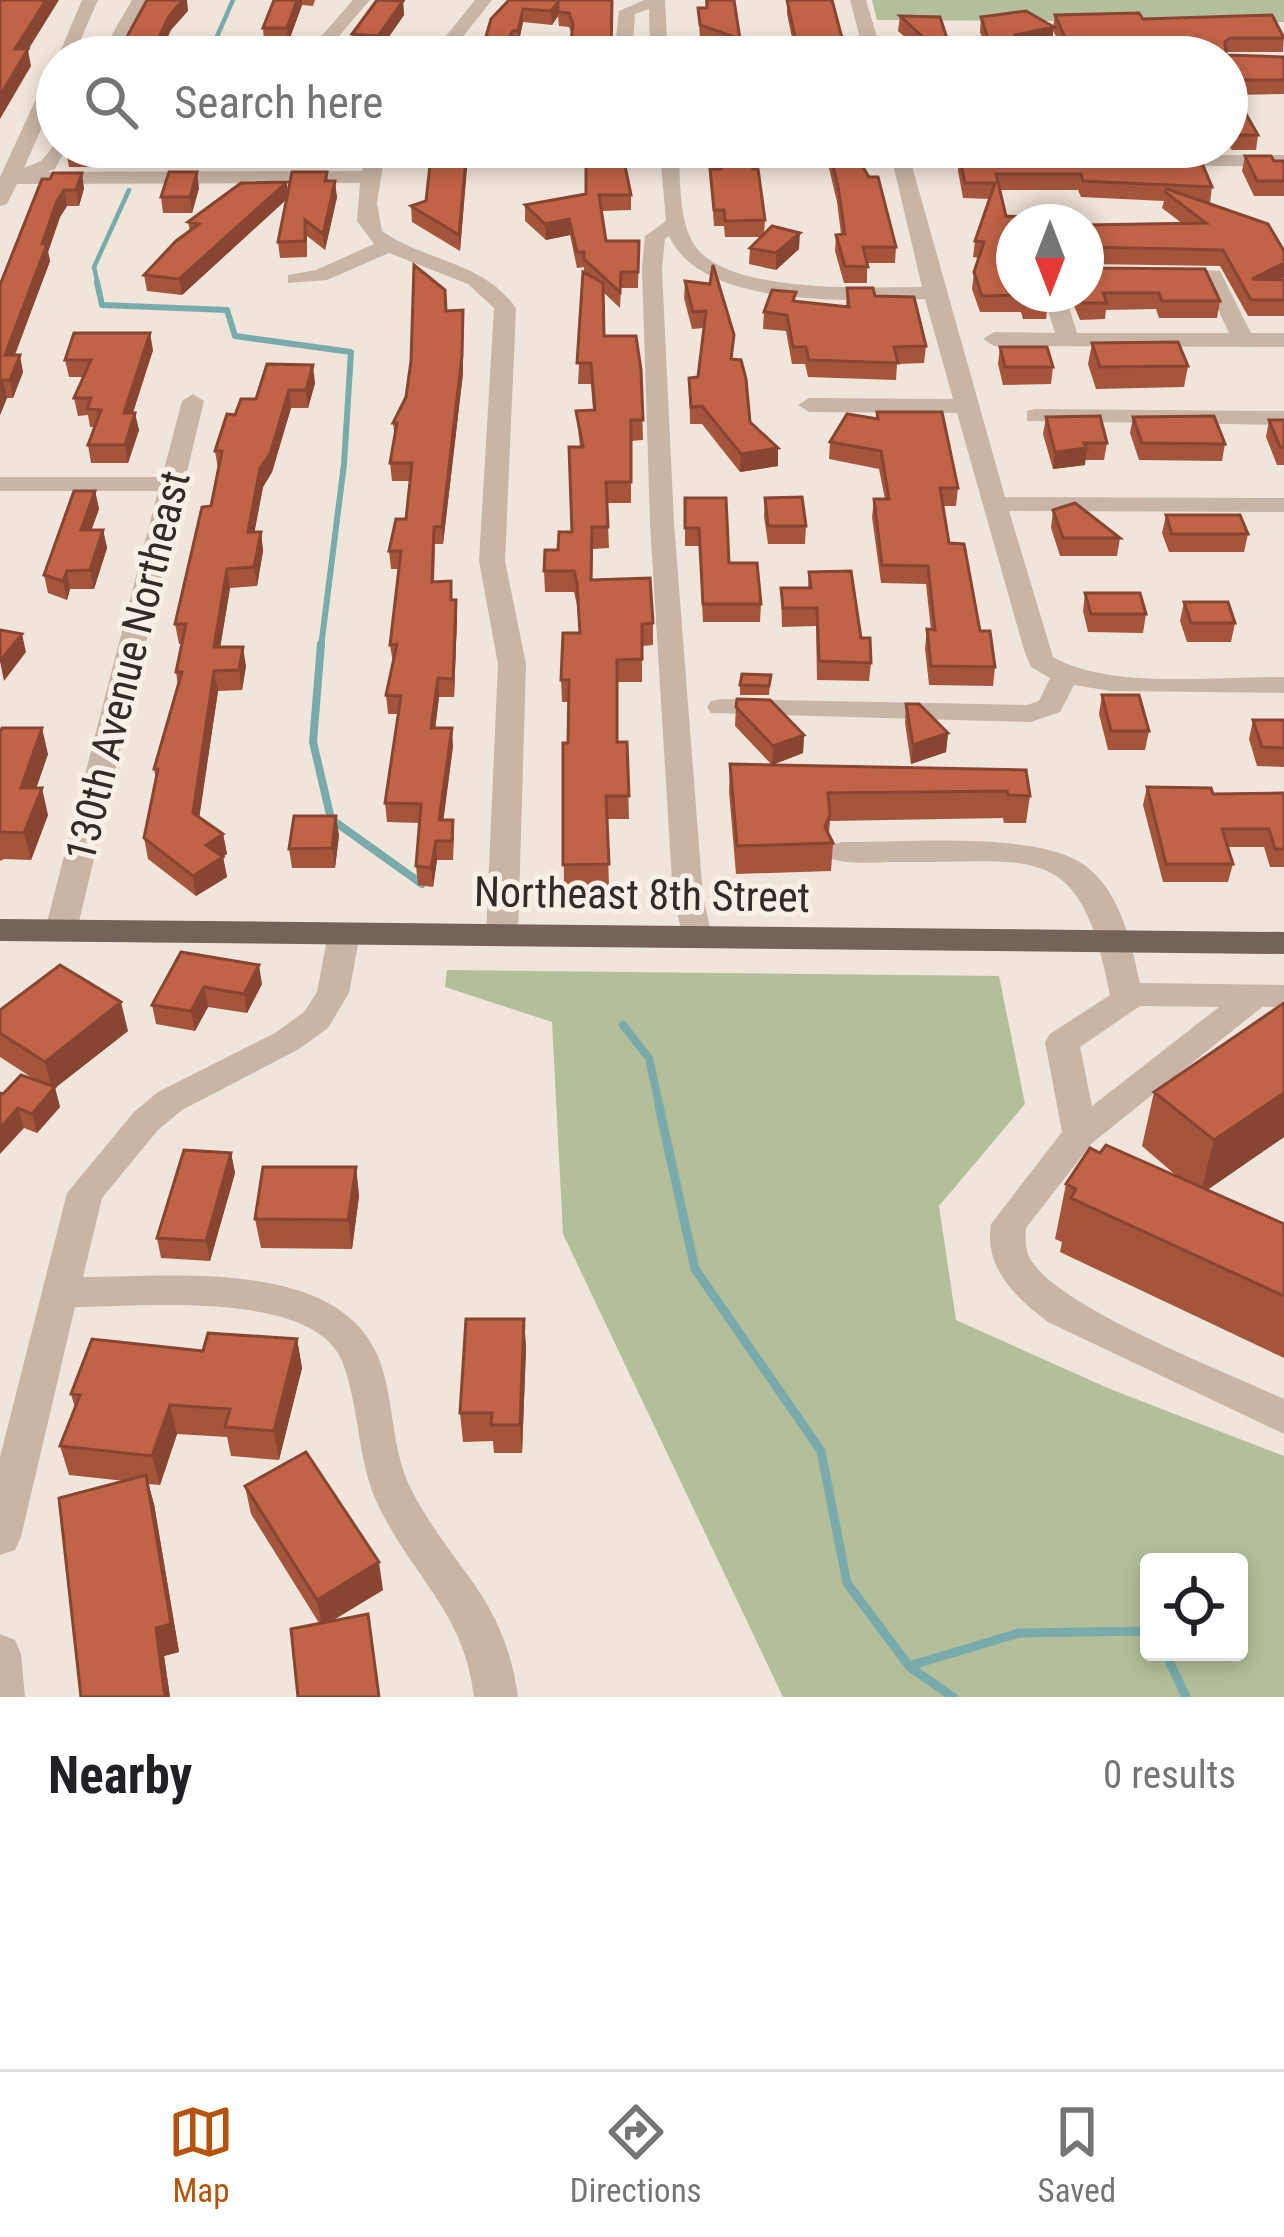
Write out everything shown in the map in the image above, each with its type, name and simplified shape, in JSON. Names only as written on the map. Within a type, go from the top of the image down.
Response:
[{"type":"main road","name":"Northeast 8th Street","points":[[0,930],[1284,943]]},
{"type":"street","points":[[74,36],[90,0]]},
{"type":"street","points":[[120,36],[140,0]]},
{"type":"street","points":[[330,36],[362,0]]},
{"type":"street","points":[[455,36],[484,0]]},
{"type":"street","points":[[624,36],[627,11],[657,0],[658,36]]},
{"type":"street","points":[[858,0],[868,36]]},
{"type":"street","points":[[0,200],[36,119]]},
{"type":"street","points":[[1248,161],[1284,161]]},
{"type":"street","points":[[9,178],[43,168]]},
{"type":"street","points":[[374,168],[368,227],[389,245],[476,279],[501,298],[505,308],[492,561],[512,664],[502,934]]},
{"type":"street","points":[[671,168],[676,223],[686,251],[709,269],[756,284],[800,290],[934,292]]},
{"type":"street","points":[[904,168],[934,292],[1041,661],[1066,675],[1111,683],[1284,685]]},
{"type":"street","points":[[9,178],[229,170],[372,177]]},
{"type":"street","points":[[676,223],[656,236],[652,268],[662,523],[688,897],[696,936]]},
{"type":"street","points":[[295,279],[320,276],[389,245]]},
{"type":"street","points":[[1149,274],[1213,274],[1243,340]]},
{"type":"street","points":[[1060,312],[1068,338]]},
{"type":"street","points":[[994,339],[1284,340]]},
{"type":"street","name":"130th Avenue Northeast","points":[[61,930],[193,400]]},
{"type":"street","points":[[808,405],[966,406]]},
{"type":"street","points":[[1035,416],[1284,418]]},
{"type":"street","points":[[0,484],[173,484]]},
{"type":"street","points":[[998,504],[1284,505]]},
{"type":"street","points":[[721,707],[1031,714],[1050,706],[1066,675]]},
{"type":"street","points":[[842,852],[1033,854],[1064,860],[1086,877],[1114,941],[1127,1000],[1062,1042],[1080,1134]]},
{"type":"street","points":[[0,1537],[77,1212],[103,1168],[170,1101],[287,1041],[316,1020],[332,993],[344,934]]},
{"type":"street","points":[[1126,994],[1269,996]]},
{"type":"street","points":[[1269,996],[1080,1134],[1009,1224],[1005,1238],[1018,1272],[1061,1311],[1284,1418]]},
{"type":"street","points":[[57,1292],[262,1298],[300,1304],[346,1334],[361,1359],[395,1499],[461,1588],[485,1641],[496,1697]]},
{"type":"street","points":[[0,1654],[3,1697]]},
{"type":"green space","points":[[872,0],[1284,0],[1284,22],[877,20]]},
{"type":"green space","points":[[447,970],[999,976],[1025,1104],[939,1206],[956,1320],[1110,1389],[1284,1456],[1284,1697],[783,1697],[563,1234],[552,1022],[445,987]]},
{"type":"building","points":[[0,0],[46,0],[15,49],[28,49],[0,96]]},
{"type":"building","points":[[147,0],[183,0],[160,36],[127,36]]},
{"type":"building","points":[[274,0],[297,0],[287,28],[263,28]]},
{"type":"building","points":[[377,0],[403,1],[378,36],[352,34]]},
{"type":"building","points":[[509,0],[612,0],[611,36],[572,36],[569,13],[558,12],[558,2],[551,11],[523,9],[518,31],[510,36],[486,36],[491,19]]},
{"type":"building","points":[[707,0],[734,0],[740,36],[700,25],[698,8],[707,8]]},
{"type":"building","points":[[787,0],[832,0],[841,36],[795,36]]},
{"type":"building","points":[[1026,11],[1054,27],[1015,36],[987,36],[981,17]]},
{"type":"building","points":[[1139,13],[1143,19],[1272,15],[1284,38],[1064,36],[1055,15]]},
{"type":"building","points":[[900,16],[940,17],[946,36],[922,36]]},
{"type":"building","points":[[1248,56],[1284,57],[1284,80],[1248,80]]},
{"type":"building","points":[[1248,156],[1284,161],[1284,181],[1257,181]]},
{"type":"building","points":[[430,168],[465,168],[459,235],[411,206],[426,201]]},
{"type":"building","points":[[586,168],[625,168],[631,195],[599,195],[606,241],[639,241],[638,272],[621,272],[620,292],[584,259],[584,252],[577,252],[569,219],[545,224],[525,205],[586,194]]},
{"type":"building","points":[[833,168],[864,168],[869,177],[878,177],[896,247],[863,247],[868,267],[845,266],[836,235],[845,234]]},
{"type":"building","points":[[962,168],[1204,168],[1212,187],[1083,181],[1081,174],[996,174],[1003,204],[996,204],[996,296],[982,296],[974,272],[984,242],[975,241],[995,183],[965,183]]},
{"type":"building","points":[[710,169],[758,169],[765,220],[725,221],[724,210],[714,210]]},
{"type":"building","points":[[169,172],[197,172],[190,197],[161,197]]},
{"type":"building","points":[[292,172],[327,172],[325,181],[335,181],[323,234],[305,220],[305,241],[278,242]]},
{"type":"building","points":[[53,173],[82,173],[76,190],[64,190],[57,201],[42,244],[47,244],[5,355],[20,355],[10,380],[3,380],[0,388],[0,285],[42,179],[50,179]]},
{"type":"building","points":[[287,182],[179,279],[144,275],[199,224],[188,222],[241,183]]},
{"type":"building","points":[[1165,192],[1268,224],[1284,251],[1284,263],[1252,279],[1284,280],[1284,300],[1251,300],[1223,250],[1104,247],[1104,225],[1206,223]]},
{"type":"building","points":[[772,226],[800,233],[776,253],[750,248]]},
{"type":"building","points":[[414,265],[445,290],[446,311],[463,310],[442,527],[434,527],[432,582],[451,581],[451,600],[456,600],[453,679],[438,678],[431,728],[452,728],[439,820],[453,820],[452,841],[436,841],[431,868],[416,866],[421,804],[385,803],[401,696],[386,695],[397,644],[390,645],[401,551],[389,551],[396,519],[406,519],[412,463],[390,463],[397,423],[393,423],[406,397],[411,361]]},
{"type":"building","points":[[713,265],[734,335],[731,359],[741,360],[746,379],[750,422],[778,448],[741,454],[702,406],[691,407],[689,378],[698,377],[706,311],[693,312],[685,281],[710,284]]},
{"type":"building","points":[[1104,268],[1205,269],[1220,301],[1162,301],[1159,293],[1104,293]]},
{"type":"building","points":[[583,272],[603,283],[604,336],[636,336],[643,420],[631,420],[631,482],[606,482],[608,527],[592,527],[591,580],[650,578],[653,623],[642,624],[642,659],[617,660],[617,742],[627,742],[629,796],[606,796],[609,864],[563,865],[563,743],[568,743],[569,680],[561,680],[563,633],[580,633],[577,583],[574,571],[544,571],[545,550],[558,550],[559,532],[572,532],[569,447],[583,447],[576,411],[595,410],[591,363],[577,363]]},
{"type":"building","points":[[847,288],[873,288],[875,296],[914,297],[926,346],[894,347],[898,363],[809,360],[806,347],[793,347],[787,315],[764,312],[772,290],[796,292],[793,301],[849,307]]},
{"type":"building","points":[[74,333],[150,333],[124,413],[135,413],[125,445],[88,445],[101,410],[87,409],[91,398],[74,398],[91,360],[65,360]]},
{"type":"building","points":[[1178,342],[1188,366],[1100,367],[1092,343]]},
{"type":"building","points":[[1000,347],[1047,347],[1053,367],[1005,367]]},
{"type":"building","points":[[267,364],[313,365],[306,390],[289,390],[270,454],[260,468],[248,532],[261,532],[254,567],[227,569],[214,647],[243,647],[239,670],[214,671],[193,813],[223,834],[206,845],[223,857],[193,876],[144,838],[158,769],[154,769],[182,672],[176,672],[186,624],[175,624],[202,507],[211,506],[222,451],[215,451],[227,414],[235,415],[241,399],[256,399]]},
{"type":"building","points":[[877,412],[942,412],[958,488],[940,488],[949,543],[964,544],[980,631],[990,631],[995,667],[931,666],[927,629],[935,630],[928,566],[882,565],[874,499],[889,499],[881,451],[830,442],[847,414],[878,419]]},
{"type":"building","points":[[1100,416],[1107,443],[1084,443],[1087,448],[1055,452],[1046,417]]},
{"type":"building","points":[[1214,416],[1225,444],[1142,443],[1133,417]]},
{"type":"building","points":[[1269,420],[1284,420],[1284,447],[1280,447]]},
{"type":"building","points":[[74,491],[95,491],[81,530],[103,530],[90,570],[67,571],[63,581],[44,575]]},
{"type":"building","points":[[802,497],[806,526],[768,526],[765,498]]},
{"type":"building","points":[[685,498],[726,498],[729,563],[757,563],[761,604],[703,604],[699,528],[685,528]]},
{"type":"building","points":[[1075,503],[1120,538],[1063,538],[1053,510]]},
{"type":"building","points":[[1166,515],[1240,515],[1248,534],[1172,534]]},
{"type":"building","points":[[851,571],[861,638],[870,638],[871,663],[819,661],[817,608],[783,608],[781,588],[811,588],[809,572]]},
{"type":"building","points":[[1085,593],[1140,593],[1146,614],[1091,614]]},
{"type":"building","points":[[1184,602],[1228,602],[1235,623],[1191,623]]},
{"type":"building","points":[[0,630],[22,634],[0,661]]},
{"type":"building","points":[[742,674],[771,675],[769,686],[740,685]]},
{"type":"building","points":[[1102,695],[1139,695],[1149,731],[1111,731]]},
{"type":"building","points":[[737,699],[770,700],[804,735],[773,746],[736,707]]},
{"type":"building","points":[[906,704],[919,704],[948,733],[913,745]]},
{"type":"building","points":[[1253,720],[1284,720],[1284,748],[1262,747]]},
{"type":"building","points":[[2,728],[42,728],[21,788],[42,788],[24,833],[0,832]]},
{"type":"building","points":[[730,764],[1026,770],[1030,796],[1008,795],[1007,791],[828,793],[830,815],[825,827],[833,843],[737,846]]},
{"type":"building","points":[[1147,787],[1211,788],[1213,794],[1284,793],[1284,849],[1275,849],[1269,829],[1222,829],[1233,864],[1166,864]]},
{"type":"building","points":[[294,816],[336,816],[332,848],[289,849]]},
{"type":"building","points":[[181,952],[259,965],[244,994],[204,987],[191,1011],[152,1005]]},
{"type":"building","points":[[60,965],[121,1002],[45,1062],[0,1033],[0,1010]]},
{"type":"building","points":[[1284,1003],[1284,1093],[1214,1140],[1154,1092]]},
{"type":"building","points":[[21,1075],[55,1087],[32,1114],[18,1108],[0,1128],[0,1093]]},
{"type":"building","points":[[1106,1145],[1284,1224],[1284,1296],[1071,1198],[1076,1189],[1066,1184],[1090,1148],[1100,1153]]},
{"type":"building","points":[[184,1150],[231,1153],[206,1241],[157,1238]]},
{"type":"building","points":[[263,1167],[356,1167],[348,1220],[255,1219]]},
{"type":"building","points":[[466,1319],[524,1319],[520,1425],[491,1425],[492,1413],[460,1413]]},
{"type":"building","points":[[208,1333],[297,1339],[274,1431],[225,1427],[230,1409],[170,1405],[152,1456],[60,1446],[80,1395],[71,1394],[92,1339],[203,1351]]},
{"type":"building","points":[[306,1452],[379,1562],[317,1600],[245,1486]]},
{"type":"building","points":[[146,1475],[171,1624],[156,1628],[165,1697],[81,1697],[59,1498]]},
{"type":"building","points":[[368,1614],[379,1697],[298,1697],[291,1629]]},
{"type":"waterway","points":[[217,36],[233,0]]},
{"type":"waterway","points":[[98,285],[94,267],[129,190]]},
{"type":"waterway","points":[[97,282],[102,305],[227,310],[235,336],[351,352],[344,464],[321,647]]},
{"type":"waterway","points":[[321,644],[313,742],[331,819],[422,884]]},
{"type":"waterway","points":[[623,1025],[649,1058],[660,1109]]},
{"type":"waterway","points":[[659,1106],[695,1269],[821,1451],[847,1583],[909,1666],[1019,1633],[1140,1631]]},
{"type":"waterway","points":[[1169,1661],[1186,1697]]},
{"type":"waterway","points":[[910,1667],[953,1697]]}]
